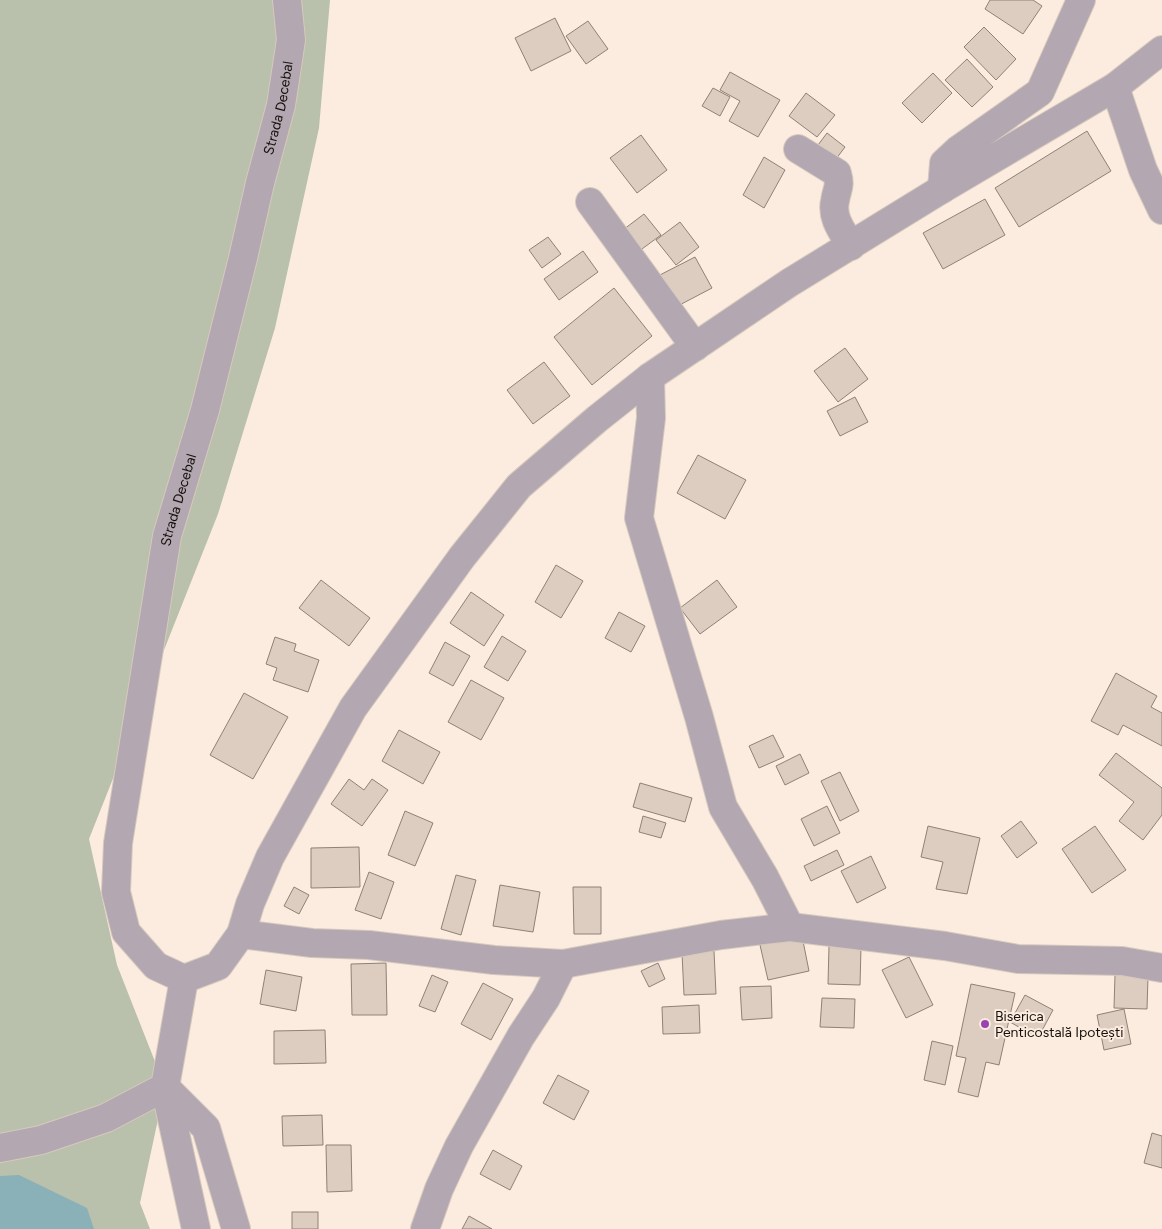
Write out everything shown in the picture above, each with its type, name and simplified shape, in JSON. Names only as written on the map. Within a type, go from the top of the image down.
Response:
[{"type":"street","name":"Strada Decebal","points":[[184,979],[156,966],[126,932],[116,892],[118,843],[167,536],[205,410],[260,183],[281,105],[291,40],[287,0]]},
{"type":"street","points":[[942,189],[944,164],[958,150],[1040,92],[1081,0]]},
{"type":"street","points":[[196,1229],[165,1088],[184,979],[218,966],[241,934],[250,904],[270,858],[353,708],[462,557],[519,486],[597,419],[650,377],[789,283],[942,189],[1115,87],[1162,50]]},
{"type":"street","points":[[1115,87],[1143,170],[1162,210]]},
{"type":"street","points":[[798,149],[837,173],[840,184],[834,203],[837,222],[851,246]]},
{"type":"street","points":[[590,202],[696,347]]},
{"type":"street","points":[[650,377],[651,418],[639,518],[724,807],[765,878],[790,927]]},
{"type":"street","points":[[241,934],[312,943],[369,945],[494,960],[563,964],[721,935],[790,927],[945,946],[1018,959],[1122,961],[1162,968]]},
{"type":"street","points":[[425,1229],[439,1189],[459,1146],[521,1036],[546,998],[563,964]]},
{"type":"street","points":[[0,1148],[41,1140],[106,1118],[165,1088]]},
{"type":"street","points":[[165,1088],[206,1128],[236,1229]]},
{"type":"green space","points":[[0,0],[330,0],[319,128],[275,328],[218,514],[89,839],[117,965],[165,1087],[140,1203],[150,1229],[0,1229]]},
{"type":"water","points":[[19,1175],[87,1208],[94,1229],[0,1229],[0,1176]]},
{"type":"building","points":[[990,0],[1033,0],[1042,6],[1023,34],[985,9]]},
{"type":"building","points":[[555,18],[571,51],[531,71],[515,38]]},
{"type":"building","points":[[588,21],[608,49],[586,64],[566,36]]},
{"type":"building","points":[[984,27],[1016,59],[996,80],[964,47]]},
{"type":"building","points":[[967,59],[993,87],[972,107],[945,80]]},
{"type":"building","points":[[730,72],[780,100],[758,137],[729,121],[740,101],[720,90]]},
{"type":"building","points":[[933,73],[952,93],[922,123],[902,103]]},
{"type":"building","points":[[713,88],[730,97],[720,116],[702,106]]},
{"type":"building","points":[[806,93],[835,115],[817,137],[789,116]]},
{"type":"building","points":[[1087,131],[1111,171],[1019,227],[995,188]]},
{"type":"building","points":[[827,133],[845,147],[833,163],[815,149]]},
{"type":"building","points":[[641,135],[667,170],[637,193],[610,158]]},
{"type":"building","points":[[764,157],[785,170],[764,208],[743,195]]},
{"type":"building","points":[[985,199],[1005,235],[943,269],[923,233]]},
{"type":"building","points":[[644,214],[661,235],[631,257],[615,236]]},
{"type":"building","points":[[680,222],[699,247],[676,265],[656,240]]},
{"type":"building","points":[[548,237],[561,254],[542,268],[529,250]]},
{"type":"building","points":[[583,251],[598,272],[559,300],[544,279]]},
{"type":"building","points":[[695,257],[712,288],[670,310],[654,278]]},
{"type":"building","points":[[614,288],[652,336],[592,385],[554,337]]},
{"type":"building","points":[[845,348],[868,379],[838,402],[814,371]]},
{"type":"building","points":[[544,362],[570,396],[533,424],[507,390]]},
{"type":"building","points":[[855,397],[868,422],[840,436],[827,411]]},
{"type":"building","points":[[698,455],[746,480],[725,519],[677,493]]},
{"type":"building","points":[[556,565],[583,581],[561,618],[535,602]]},
{"type":"building","points":[[321,580],[370,618],[349,646],[299,608]]},
{"type":"building","points":[[717,580],[737,607],[700,634],[680,608]]},
{"type":"building","points":[[471,592],[504,615],[484,646],[450,623]]},
{"type":"building","points":[[619,612],[645,626],[631,652],[605,638]]},
{"type":"building","points":[[502,636],[526,651],[508,681],[484,667]]},
{"type":"building","points":[[275,637],[296,644],[294,651],[319,660],[308,692],[273,680],[277,668],[266,664]]},
{"type":"building","points":[[445,642],[470,656],[453,686],[429,673]]},
{"type":"building","points":[[1116,673],[1157,696],[1151,707],[1162,713],[1162,746],[1123,725],[1118,735],[1091,721]]},
{"type":"building","points":[[471,680],[504,698],[481,740],[448,722]]},
{"type":"building","points":[[244,693],[288,717],[253,779],[210,755]]},
{"type":"building","points":[[399,730],[440,752],[423,784],[382,761]]},
{"type":"building","points":[[773,735],[784,757],[759,768],[749,746]]},
{"type":"building","points":[[1116,753],[1162,788],[1162,815],[1143,840],[1119,821],[1134,802],[1099,775]]},
{"type":"building","points":[[800,754],[809,773],[785,785],[776,766]]},
{"type":"building","points":[[840,772],[859,811],[840,821],[821,781]]},
{"type":"building","points":[[349,779],[364,790],[372,779],[388,790],[362,826],[331,804]]},
{"type":"building","points":[[640,783],[692,798],[685,822],[633,807]]},
{"type":"building","points":[[827,806],[840,833],[814,846],[801,819]]},
{"type":"building","points":[[405,811],[433,823],[415,866],[388,855]]},
{"type":"building","points":[[643,816],[666,823],[661,838],[639,832]]},
{"type":"building","points":[[1021,821],[1037,843],[1017,858],[1001,836]]},
{"type":"building","points":[[928,826],[980,838],[967,894],[936,889],[943,862],[921,857]]},
{"type":"building","points":[[1095,826],[1126,870],[1092,893],[1062,849]]},
{"type":"building","points":[[359,847],[360,887],[311,888],[311,848]]},
{"type":"building","points":[[837,850],[844,865],[811,881],[804,866]]},
{"type":"building","points":[[871,856],[886,888],[857,903],[841,871]]},
{"type":"building","points":[[369,872],[394,882],[381,919],[355,910]]},
{"type":"building","points":[[456,875],[476,880],[461,935],[441,929]]},
{"type":"building","points":[[500,885],[540,892],[533,932],[493,926]]},
{"type":"building","points":[[294,887],[309,895],[299,914],[284,906]]},
{"type":"building","points":[[573,887],[601,887],[601,934],[574,934]]},
{"type":"building","points":[[802,936],[809,971],[768,980],[760,945]]},
{"type":"building","points":[[829,946],[861,947],[860,985],[828,984]]},
{"type":"building","points":[[714,951],[716,994],[684,995],[682,953]]},
{"type":"building","points":[[909,957],[933,1005],[906,1018],[882,970]]},
{"type":"building","points":[[386,963],[387,1015],[352,1015],[351,964]]},
{"type":"building","points":[[658,963],[665,979],[649,987],[641,971]]},
{"type":"building","points":[[266,970],[302,977],[296,1011],[260,1004]]},
{"type":"building","points":[[432,975],[448,982],[435,1012],[419,1006]]},
{"type":"building","points":[[1115,975],[1148,977],[1147,1009],[1114,1008]]},
{"type":"building","points":[[483,983],[513,999],[491,1040],[461,1024]]},
{"type":"building","name":"Biserica Penticostală Ipotești","points":[[971,984],[1015,993],[999,1065],[986,1062],[978,1097],[958,1092],[966,1058],[956,1056]]},
{"type":"building","points":[[771,986],[772,1018],[742,1020],[740,987]]},
{"type":"building","points":[[1025,995],[1053,1010],[1038,1038],[1010,1022]]},
{"type":"building","points":[[822,998],[855,999],[854,1028],[820,1027]]},
{"type":"building","points":[[699,1005],[700,1033],[663,1034],[662,1007]]},
{"type":"building","points":[[1124,1009],[1131,1044],[1104,1050],[1097,1015]]},
{"type":"building","points":[[325,1030],[326,1063],[274,1064],[274,1031]]},
{"type":"building","points":[[932,1041],[953,1046],[945,1085],[924,1080]]},
{"type":"building","points":[[558,1075],[589,1091],[574,1120],[543,1103]]},
{"type":"building","points":[[322,1115],[323,1145],[283,1146],[282,1116]]},
{"type":"building","points":[[1152,1133],[1162,1136],[1162,1168],[1144,1163]]},
{"type":"building","points":[[326,1145],[351,1145],[352,1191],[327,1192]]},
{"type":"building","points":[[493,1150],[522,1166],[510,1190],[480,1174]]},
{"type":"building","points":[[292,1212],[318,1212],[318,1229],[292,1229]]},
{"type":"building","points":[[469,1216],[492,1229],[462,1229]]},
{"type":"place","name":"Biserica Penticostală Ipotești","points":[[985,1024]]}]
